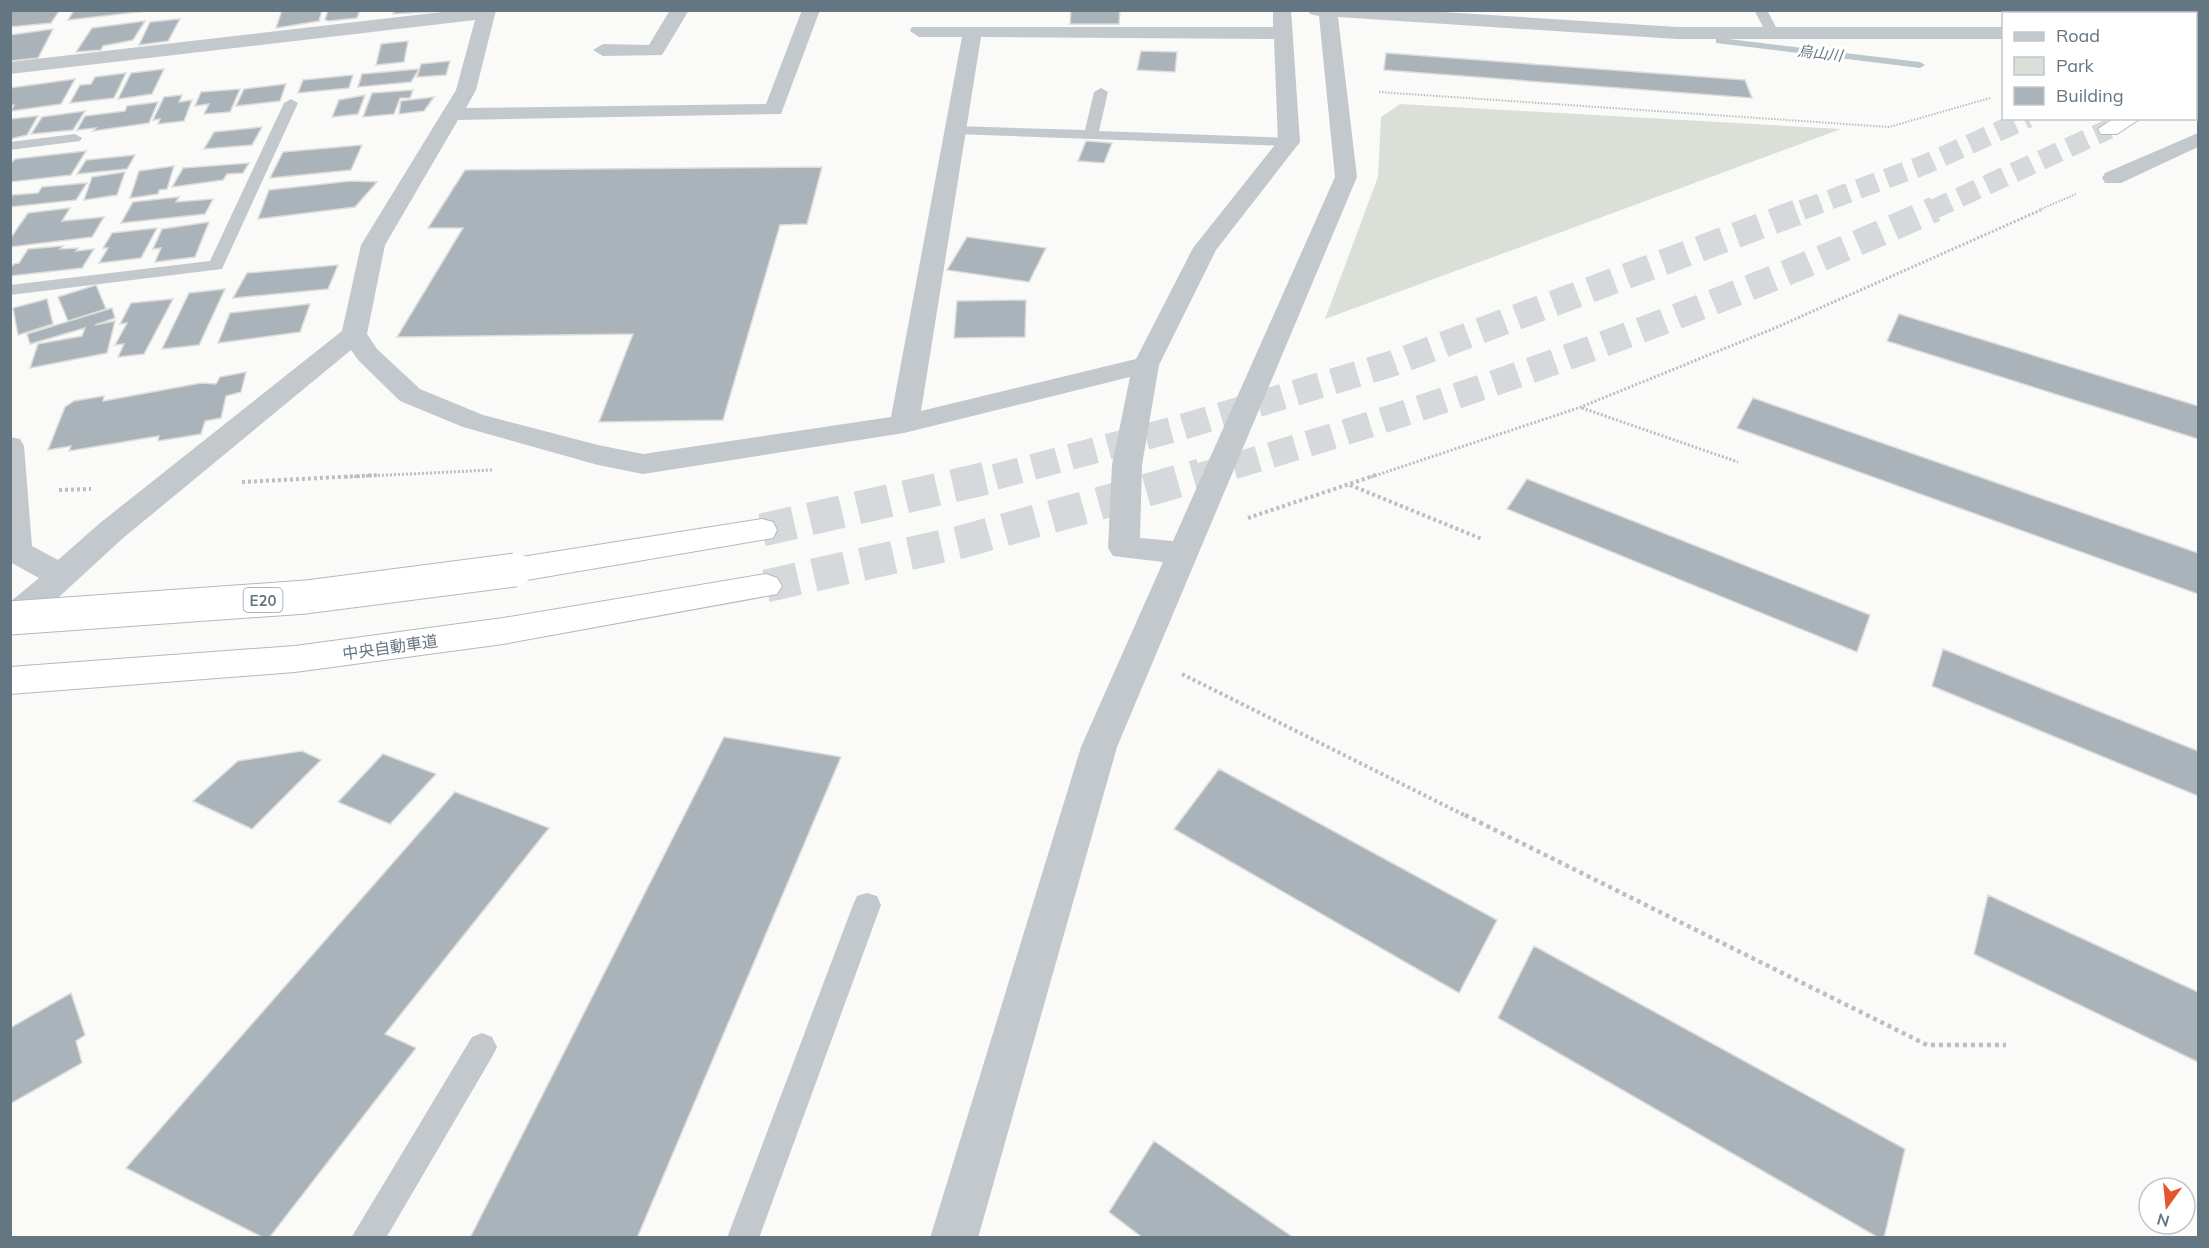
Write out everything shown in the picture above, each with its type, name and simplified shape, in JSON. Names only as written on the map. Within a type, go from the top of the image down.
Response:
[{"type":"highway","points":[[2109,129],[2127,120]]},
{"type":"highway","name":"E20","points":[[10,620],[306,597],[515,570],[762,530]]},
{"type":"highway","name":"中央自動車道","points":[[10,681],[295,659],[503,631],[766,586]]},
{"type":"street","points":[[603,50],[655,51],[680,10]]},
{"type":"street","points":[[452,114],[774,110],[811,10]]},
{"type":"street","points":[[954,1238],[1099,747],[1346,177],[1324,11],[1677,33],[1772,31],[2002,33]]},
{"type":"street","points":[[10,68],[486,12],[466,90],[373,245],[354,334],[164,488],[10,620]]},
{"type":"street","points":[[919,31],[1282,22],[1289,142],[1205,248],[1146,365],[1127,465],[1124,548],[1187,545]]},
{"type":"street","points":[[904,424],[922,343],[973,31]]},
{"type":"street","points":[[2114,178],[2199,138]]},
{"type":"street","points":[[354,334],[368,355],[410,395],[473,421],[598,455],[643,464],[904,424],[1146,365]]},
{"type":"street","points":[[10,446],[15,490],[17,552],[60,575]]},
{"type":"lane","points":[[1760,10],[1772,31]]},
{"type":"lane","points":[[1091,135],[1101,92]]},
{"type":"lane","points":[[10,290],[216,265],[291,103]]},
{"type":"lane","points":[[955,130],[1289,142]]},
{"type":"lane","points":[[10,146],[75,138]]},
{"type":"lane","points":[[743,1238],[867,905]]},
{"type":"lane","points":[[367,1238],[482,1047]]},
{"type":"path","points":[[1336,88],[1889,127],[1990,98]]},
{"type":"path","points":[[1187,545],[1349,485],[1581,407],[1775,328],[2114,178]]},
{"type":"path","points":[[1581,407],[1738,462]]},
{"type":"path","points":[[241,483],[500,470]]},
{"type":"path","points":[[1349,485],[1482,539]]},
{"type":"path","points":[[15,490],[164,488]]},
{"type":"path","points":[[1139,653],[1926,1045],[2006,1046]]},
{"type":"green space","points":[[2198,10],[2198,17],[2197,12],[2055,11]]},
{"type":"green space","points":[[1400,104],[1841,129],[1325,319],[1378,177],[1381,117]]},
{"type":"building","points":[[10,10],[60,10],[51,23],[10,27]]},
{"type":"building","points":[[74,10],[155,10],[68,20]]},
{"type":"building","points":[[282,10],[322,10],[319,21],[276,28]]},
{"type":"building","points":[[328,10],[360,10],[357,18],[329,21],[325,20]]},
{"type":"building","points":[[395,10],[461,10],[393,14]]},
{"type":"building","points":[[1071,10],[1120,10],[1119,24],[1070,24]]},
{"type":"building","points":[[180,19],[168,41],[139,45],[150,22]]},
{"type":"building","points":[[145,21],[133,40],[103,46],[101,50],[76,52],[92,28]]},
{"type":"building","points":[[53,29],[38,58],[10,61],[10,35]]},
{"type":"building","points":[[408,41],[404,62],[376,65],[381,44]]},
{"type":"building","points":[[1141,51],[1177,52],[1175,72],[1137,70]]},
{"type":"building","points":[[1386,53],[1745,80],[1752,98],[1384,70]]},
{"type":"building","points":[[450,61],[446,75],[417,77],[421,64]]},
{"type":"building","points":[[164,69],[152,94],[118,99],[131,73]]},
{"type":"building","points":[[419,69],[411,82],[358,87],[362,74]]},
{"type":"building","points":[[126,73],[114,98],[70,103],[80,85],[91,84],[95,77]]},
{"type":"building","points":[[353,75],[349,88],[298,93],[303,80]]},
{"type":"building","points":[[75,79],[61,104],[11,111],[14,105],[10,105],[10,88]]},
{"type":"building","points":[[286,84],[280,101],[236,106],[244,89]]},
{"type":"building","points":[[240,89],[230,112],[204,114],[209,104],[195,106],[201,92]]},
{"type":"building","points":[[413,90],[410,98],[400,98],[394,114],[363,117],[372,93]]},
{"type":"building","points":[[182,95],[179,102],[192,100],[184,121],[158,124],[160,119],[153,120],[164,97]]},
{"type":"building","points":[[365,95],[358,114],[332,117],[339,100]]},
{"type":"building","points":[[434,97],[424,111],[399,114],[401,101]]},
{"type":"building","points":[[158,102],[149,123],[93,131],[96,128],[77,130],[85,116],[125,111],[127,106]]},
{"type":"building","points":[[85,111],[73,130],[31,134],[42,117]]},
{"type":"building","points":[[38,116],[27,135],[10,139],[10,119]]},
{"type":"building","points":[[262,127],[252,145],[204,149],[214,132]]},
{"type":"building","points":[[1086,141],[1112,143],[1104,163],[1078,161]]},
{"type":"building","points":[[362,145],[351,170],[270,178],[283,152]]},
{"type":"building","points":[[86,151],[71,175],[10,182],[10,164],[15,159]]},
{"type":"building","points":[[135,155],[127,169],[77,174],[86,160]]},
{"type":"building","points":[[249,163],[243,173],[227,174],[223,180],[172,187],[183,168]]},
{"type":"building","points":[[174,166],[167,189],[159,190],[158,194],[130,198],[139,171]]},
{"type":"building","points":[[822,167],[807,224],[780,225],[723,420],[599,422],[633,334],[397,337],[463,228],[428,228],[465,170]]},
{"type":"building","points":[[125,172],[117,195],[84,200],[92,177]]},
{"type":"building","points":[[351,181],[377,182],[355,207],[258,219],[269,190]]},
{"type":"building","points":[[87,183],[76,200],[10,207],[12,195],[38,193],[42,187]]},
{"type":"building","points":[[179,197],[176,202],[213,199],[205,214],[121,223],[133,202]]},
{"type":"building","points":[[70,208],[62,221],[104,217],[92,237],[10,247],[10,239],[28,213]]},
{"type":"building","points":[[209,222],[195,257],[155,262],[161,248],[153,249],[162,229]]},
{"type":"building","points":[[157,228],[141,258],[99,263],[108,248],[103,248],[112,233]]},
{"type":"building","points":[[967,237],[1046,248],[1029,282],[947,270]]},
{"type":"building","points":[[63,246],[60,249],[78,248],[76,251],[94,249],[82,268],[10,276],[10,268],[19,263],[28,249]]},
{"type":"building","points":[[338,265],[328,289],[233,298],[247,273]]},
{"type":"building","points":[[96,285],[106,309],[68,321],[58,297]]},
{"type":"building","points":[[225,289],[199,345],[162,349],[189,293]]},
{"type":"building","points":[[47,299],[53,324],[18,335],[13,308]]},
{"type":"building","points":[[173,299],[144,354],[118,357],[124,344],[115,345],[127,323],[120,324],[131,303]]},
{"type":"building","points":[[1026,300],[1025,337],[954,338],[957,301]]},
{"type":"building","points":[[310,304],[300,332],[218,343],[230,313]]},
{"type":"building","points":[[112,308],[115,318],[95,325],[115,321],[107,353],[30,368],[38,344],[82,336],[85,328],[30,344],[27,334]]},
{"type":"building","points":[[1899,314],[2198,406],[2198,439],[1887,341]]},
{"type":"building","points":[[246,372],[241,392],[226,396],[221,418],[205,421],[201,434],[158,441],[159,436],[69,451],[71,446],[48,450],[65,407],[74,401],[104,396],[103,401],[201,383],[216,384],[220,377]]},
{"type":"building","points":[[1753,398],[2198,553],[2198,594],[1737,428]]},
{"type":"building","points":[[1527,479],[1870,615],[1857,652],[1507,509]]},
{"type":"building","points":[[1943,649],[2198,751],[2198,796],[1932,686]]},
{"type":"building","points":[[724,737],[841,757],[637,1238],[470,1238]]},
{"type":"building","points":[[302,751],[321,760],[252,829],[193,801],[238,761]]},
{"type":"building","points":[[383,754],[436,774],[390,824],[338,802]]},
{"type":"building","points":[[1219,769],[1497,920],[1459,993],[1174,829]]},
{"type":"building","points":[[455,792],[549,828],[385,1034],[416,1048],[269,1238],[264,1238],[126,1168]]},
{"type":"building","points":[[1988,895],[2198,992],[2198,1062],[1974,954]]},
{"type":"building","points":[[1534,946],[1905,1149],[1884,1238],[1879,1238],[1498,1018]]},
{"type":"building","points":[[71,993],[85,1035],[76,1041],[82,1063],[10,1104],[10,1028]]},
{"type":"building","points":[[1154,1141],[1294,1238],[1143,1238],[1109,1212]]},
{"type":"waterway","name":"烏山川","points":[[1720,41],[1920,65]]},
{"type":"tunnel","points":[[1802,210],[1926,164],[2024,120]]},
{"type":"tunnel","points":[[1932,210],[2109,129]]},
{"type":"tunnel","points":[[995,477],[1179,428],[1394,363],[1806,209]]},
{"type":"tunnel","points":[[1196,477],[1384,420],[1570,356],[1754,286],[1935,209]]},
{"type":"tunnel","points":[[762,530],[1000,475]]},
{"type":"tunnel","points":[[766,586],[961,542],[1201,475]]}]
